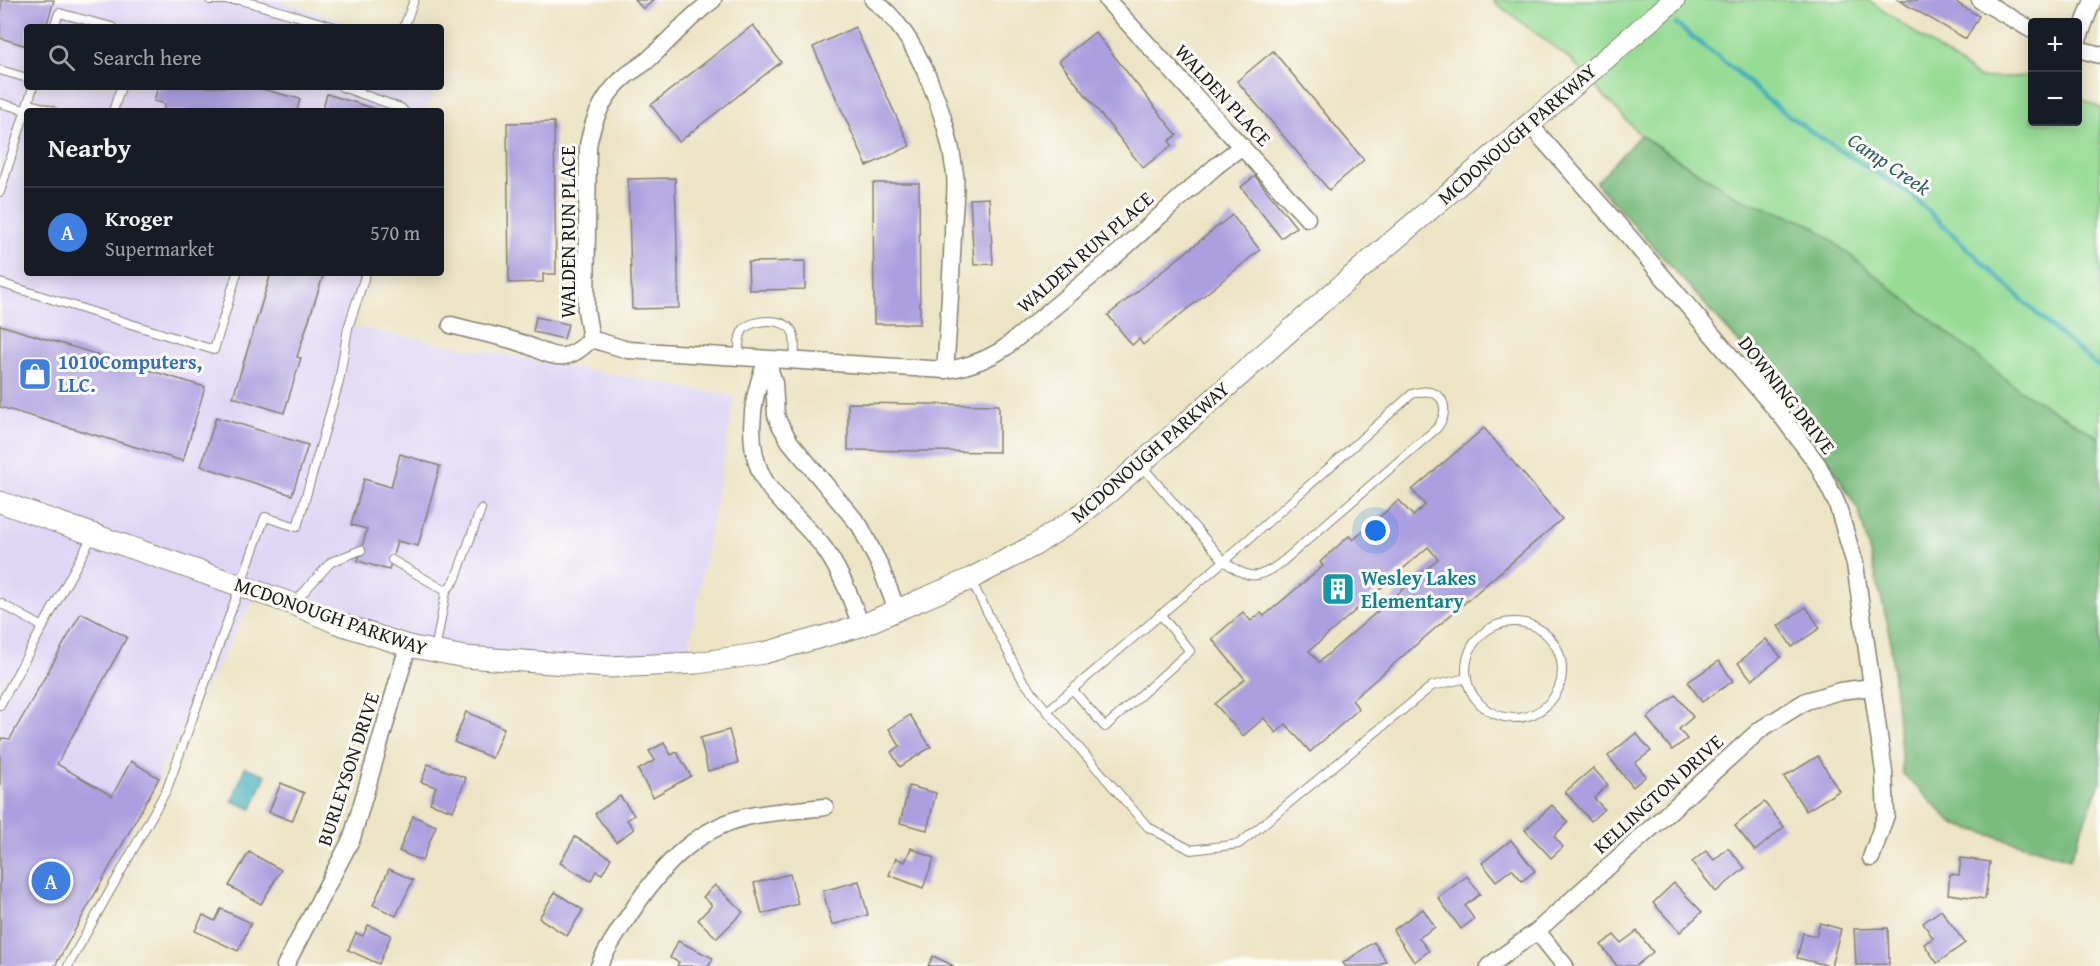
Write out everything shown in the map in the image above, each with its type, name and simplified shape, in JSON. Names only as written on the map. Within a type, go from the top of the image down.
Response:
[{"type":"street","name":"WALDEN RUN PLACE","points":[[713,0],[681,26],[647,61],[627,74],[616,85],[600,107],[593,123],[588,146],[586,310],[591,339],[628,350],[767,360],[945,370],[977,363],[1006,347],[1242,146]]},
{"type":"street","points":[[873,0],[899,25],[920,63],[939,108],[951,155],[955,176],[951,300],[945,370]]},
{"type":"street","name":"WALDEN PLACE","points":[[1107,0],[1307,218]]},
{"type":"street","name":"MCDONOUGH PARKWAY","points":[[0,501],[292,604],[337,623],[408,646],[435,651],[493,660],[609,667],[697,663],[764,653],[822,638],[861,626],[970,579],[1035,545],[1076,518],[1141,465],[1329,296],[1674,0]]},
{"type":"street","points":[[1980,0],[2003,5],[2028,27]]},
{"type":"street","points":[[2082,29],[2093,0]]},
{"type":"street","points":[[2082,49],[2100,56]]},
{"type":"street","name":"DOWNING DRIVE","points":[[1530,125],[1630,238],[1775,409],[1818,465],[1837,504],[1855,564],[1884,772],[1886,815],[1871,858]]},
{"type":"street","points":[[451,326],[518,342],[554,356],[578,351],[591,339]]},
{"type":"street","points":[[767,360],[774,383],[779,423],[790,442],[852,515],[865,535],[897,610]]},
{"type":"street","points":[[767,360],[758,381],[754,413],[753,448],[763,477],[773,492],[822,545],[838,568],[861,626]]},
{"type":"street","points":[[754,413],[776,412]]},
{"type":"street","name":"BURLEYSON DRIVE","points":[[285,966],[352,838],[408,646]]},
{"type":"street","name":"KELLINGTON DRIVE","points":[[1489,966],[1537,931],[1761,729],[1806,701],[1840,691],[1872,687]]},
{"type":"street","points":[[599,966],[647,888],[670,860],[698,837],[719,826],[754,815],[825,807]]},
{"type":"street","points":[[1537,931],[1565,966]]},
{"type":"lane","points":[[210,0],[236,0]]},
{"type":"lane","points":[[241,0],[325,24]]},
{"type":"lane","points":[[405,24],[414,0]]},
{"type":"lane","points":[[55,24],[59,13],[101,24]]},
{"type":"lane","points":[[0,70],[24,77]]},
{"type":"lane","points":[[26,106],[32,90]]},
{"type":"lane","points":[[114,108],[120,90]]},
{"type":"lane","points":[[350,90],[401,108]]},
{"type":"lane","points":[[0,103],[37,108]]},
{"type":"lane","points":[[0,192],[24,113]]},
{"type":"lane","points":[[0,283],[214,350],[236,276]]},
{"type":"lane","points":[[68,966],[167,789],[266,517],[297,527],[339,382],[348,328],[365,276]]},
{"type":"lane","points":[[739,358],[740,338],[744,330],[752,324],[768,321],[787,325],[794,333],[795,361]]},
{"type":"lane","points":[[1047,711],[1224,561],[1413,394],[1427,391],[1436,393],[1445,411],[1443,420],[1437,428],[1282,562],[1272,570],[1258,576],[1239,573],[1224,561],[1141,465]]},
{"type":"lane","points":[[435,651],[446,591],[455,580],[481,509]]},
{"type":"lane","points":[[0,705],[93,535]]},
{"type":"lane","points":[[292,604],[331,562],[361,550]]},
{"type":"lane","points":[[392,560],[446,591]]},
{"type":"lane","points":[[970,579],[1022,679],[1047,711],[1148,827],[1191,850],[1239,844],[1432,686],[1467,678]]},
{"type":"lane","points":[[0,603],[43,627]]},
{"type":"lane","points":[[1073,690],[1105,726],[1190,651],[1160,614]]},
{"type":"lane","points":[[1519,622],[1534,626],[1547,635],[1557,647],[1562,663],[1562,679],[1556,694],[1546,707],[1532,715],[1516,719],[1500,717],[1486,709],[1475,698],[1467,678],[1469,653],[1477,640],[1489,629],[1503,623],[1519,622]]},
{"type":"shaded area","points":[[0,0],[278,0],[354,24],[24,24],[24,90],[434,90],[428,108],[24,108],[24,276],[369,276],[352,327],[735,397],[686,662],[412,653],[262,583],[55,966],[0,966]]},
{"type":"green space","points":[[1492,0],[1868,0],[1980,78],[2028,76],[2028,126],[2082,126],[2082,99],[2100,108],[2100,438],[2022,392],[1812,225],[1735,196],[1640,135],[1570,59]]},
{"type":"green space","points":[[1640,135],[1735,196],[1812,225],[2022,392],[2100,438],[2100,782],[2070,859],[1954,824],[1903,774],[1889,629],[1859,511],[1796,406],[1596,183]]},
{"type":"water","points":[[245,767],[266,775],[252,809],[232,801]]},
{"type":"building","points":[[1,0],[54,0],[47,24],[24,24],[24,45],[0,38]]},
{"type":"building","points":[[635,0],[654,0],[643,9]]},
{"type":"building","points":[[1898,0],[1952,0],[1979,16],[1966,39]]},
{"type":"building","points":[[753,25],[781,62],[679,142],[651,105]]},
{"type":"building","points":[[855,27],[910,146],[867,166],[813,47]]},
{"type":"building","points":[[1095,32],[1177,135],[1169,141],[1172,145],[1143,168],[1059,61]]},
{"type":"building","points":[[1273,51],[1364,160],[1329,190],[1237,81]]},
{"type":"building","points":[[157,90],[266,90],[300,99],[298,108],[164,108],[165,104],[154,101]]},
{"type":"building","points":[[327,94],[372,108],[323,108]]},
{"type":"building","points":[[554,122],[556,274],[543,274],[543,282],[509,283],[507,123]]},
{"type":"building","points":[[1255,176],[1296,227],[1281,238],[1241,187]]},
{"type":"building","points":[[675,178],[679,308],[632,309],[628,179]]},
{"type":"building","points":[[873,183],[919,183],[920,324],[874,324]]},
{"type":"building","points":[[989,198],[993,264],[974,265],[970,199]]},
{"type":"building","points":[[1232,215],[1260,250],[1143,345],[1139,339],[1132,345],[1108,315]]},
{"type":"building","points":[[805,261],[805,289],[749,290],[748,262]]},
{"type":"building","points":[[270,276],[323,276],[297,357],[301,358],[284,413],[233,397]]},
{"type":"building","points":[[536,317],[568,324],[564,339],[533,332]]},
{"type":"building","points":[[0,325],[205,387],[183,461],[0,407]]},
{"type":"building","points":[[848,403],[999,405],[999,452],[848,450]]},
{"type":"building","points":[[216,417],[308,445],[292,495],[201,466]]},
{"type":"building","name":"Wesley Lakes Elementary","points":[[1484,428],[1562,519],[1352,700],[1359,709],[1310,752],[1286,724],[1276,733],[1264,718],[1243,736],[1215,704],[1245,679],[1212,639],[1243,612],[1251,621],[1261,613],[1264,616],[1323,566],[1320,562],[1349,536],[1353,540],[1399,500],[1413,516],[1425,505],[1412,490]],"holes":[[[1428,547],[1438,559],[1319,662],[1309,651]]]},
{"type":"building","points":[[400,454],[440,466],[418,546],[397,541],[389,570],[358,561],[367,529],[351,525],[364,479],[391,487]]},
{"type":"building","points":[[1806,607],[1820,628],[1792,647],[1778,626]]},
{"type":"building","points":[[81,613],[127,637],[57,764],[112,796],[131,761],[159,778],[55,966],[0,966],[0,742],[2,738],[10,739]]},
{"type":"building","points":[[1766,639],[1781,657],[1752,680],[1738,663]]},
{"type":"building","points":[[1719,661],[1733,681],[1702,702],[1688,682]]},
{"type":"building","points":[[1676,695],[1693,717],[1679,729],[1687,739],[1672,750],[1647,718]]},
{"type":"building","points":[[466,712],[504,728],[492,758],[454,742]]},
{"type":"building","points":[[910,715],[931,747],[900,767],[891,752],[900,746],[889,729]]},
{"type":"building","points":[[729,730],[738,763],[708,771],[700,738]]},
{"type":"building","points":[[1636,733],[1651,751],[1635,763],[1646,776],[1633,787],[1608,756]]},
{"type":"building","points":[[664,743],[671,755],[677,752],[691,776],[653,797],[638,770],[655,760],[649,751]]},
{"type":"building","points":[[1818,756],[1839,791],[1806,811],[1784,777]]},
{"type":"building","points":[[428,764],[466,778],[453,811],[430,803],[436,787],[421,782]]},
{"type":"building","points":[[1593,768],[1608,785],[1594,798],[1604,809],[1591,821],[1565,792]]},
{"type":"building","points":[[281,783],[304,793],[292,821],[269,812]]},
{"type":"building","points":[[909,786],[936,793],[927,830],[900,823]]},
{"type":"building","points":[[620,796],[634,815],[627,820],[634,829],[616,842],[595,814]]},
{"type":"building","points":[[1764,802],[1784,827],[1755,851],[1735,826]]},
{"type":"building","points":[[1552,805],[1568,822],[1554,836],[1563,847],[1551,858],[1525,830]]},
{"type":"building","points":[[413,816],[436,826],[422,861],[399,851]]},
{"type":"building","points":[[575,837],[611,858],[602,874],[596,871],[591,881],[560,863]]},
{"type":"building","points":[[1511,840],[1535,871],[1522,881],[1512,869],[1496,881],[1482,863]]},
{"type":"building","points":[[911,848],[934,858],[923,888],[889,875],[896,858],[905,862]]},
{"type":"building","points":[[1728,848],[1745,868],[1716,892],[1692,862],[1706,851],[1714,860]]},
{"type":"building","points":[[249,852],[281,870],[261,904],[229,886]]},
{"type":"building","points":[[1961,858],[1990,862],[1985,899],[1948,894],[1950,874],[1959,875]]},
{"type":"building","points":[[389,869],[413,880],[396,916],[373,905]]},
{"type":"building","points":[[790,874],[798,904],[762,914],[754,883]]},
{"type":"building","points":[[1467,876],[1480,894],[1465,906],[1474,919],[1461,929],[1438,898]]},
{"type":"building","points":[[859,881],[868,915],[832,925],[823,891]]},
{"type":"building","points":[[1674,883],[1702,912],[1680,932],[1653,903]]},
{"type":"building","points":[[715,885],[743,912],[717,938],[698,920],[712,905],[703,897]]},
{"type":"building","points":[[555,892],[583,910],[567,936],[539,918]]},
{"type":"building","points":[[221,909],[251,923],[238,951],[195,931],[203,915],[215,921]]},
{"type":"building","points":[[1423,909],[1435,927],[1419,938],[1429,951],[1414,962],[1393,930]]},
{"type":"building","points":[[1941,910],[1965,943],[1937,963],[1924,944],[1933,938],[1923,923]]},
{"type":"building","points":[[1820,923],[1841,929],[1831,966],[1797,958],[1803,933],[1816,936]]},
{"type":"building","points":[[368,925],[391,935],[379,964],[348,950],[356,933],[363,936]]},
{"type":"building","points":[[1888,928],[1889,964],[1856,965],[1854,929]]},
{"type":"building","points":[[1637,931],[1653,952],[1636,966],[1617,966],[1601,945],[1614,935],[1621,943]]},
{"type":"building","points":[[678,941],[713,958],[709,966],[677,966],[679,962],[670,958]]},
{"type":"building","points":[[1374,942],[1386,961],[1378,966],[1345,966],[1343,963]]},
{"type":"building","points":[[933,956],[954,966],[928,966]]},
{"type":"waterway","name":"Camp Creek","points":[[1676,24],[1737,72],[1769,101],[1813,133],[1910,194],[2052,328],[2100,368]]},
{"type":"place","name":"1010Computers, LLC.","points":[[35,374]]},
{"type":"place","name":"Wesley Lakes Elementary","points":[[1338,589]]},
{"type":"place","name":"Kroger","points":[[51,881]]}]
